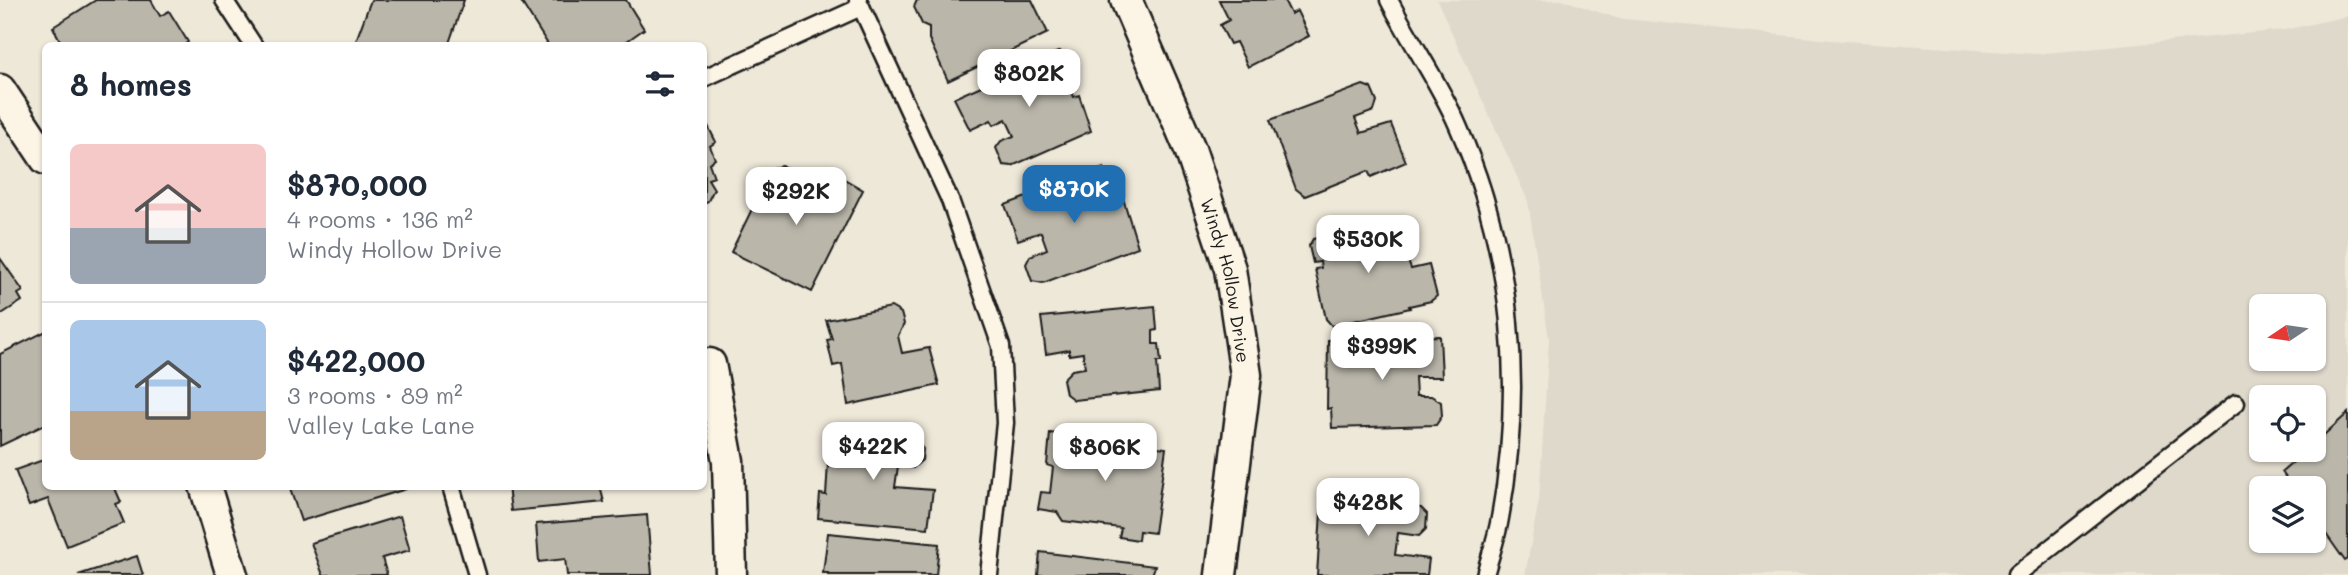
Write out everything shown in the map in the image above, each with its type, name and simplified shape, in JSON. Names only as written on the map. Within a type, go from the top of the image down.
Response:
[{"type":"street","name":"Windy Hollow Drive","points":[[1126,0],[1190,149],[1230,269],[1246,375],[1221,575]]},
{"type":"street","points":[[0,90],[42,153]]},
{"type":"street","points":[[710,364],[728,461],[731,575]]},
{"type":"street","points":[[206,490],[232,575]]},
{"type":"lane","points":[[224,0],[251,42]]},
{"type":"lane","points":[[1389,0],[1458,125],[1483,193],[1500,253],[1510,313],[1513,374],[1500,519],[1485,575]]},
{"type":"lane","points":[[707,77],[860,4],[950,200],[1001,346],[1005,423],[989,575]]},
{"type":"lane","points":[[2016,575],[2236,403]]},
{"type":"lane","points":[[452,490],[477,575]]},
{"type":"shaded area","points":[[1437,0],[1563,0],[1616,18],[1830,40],[2036,54],[2284,30],[2348,16],[2348,575],[1525,575],[1539,500],[1549,339],[1528,201]]},
{"type":"building","points":[[96,0],[151,0],[160,16],[169,11],[188,42],[61,42],[53,27]]},
{"type":"building","points":[[371,0],[464,0],[449,42],[355,42]]},
{"type":"building","points":[[520,0],[626,0],[644,29],[626,42],[546,42]]},
{"type":"building","points":[[917,0],[1032,0],[1048,33],[948,81],[929,39],[929,27],[922,24],[914,7]]},
{"type":"building","points":[[1219,0],[1284,0],[1291,14],[1297,11],[1309,36],[1248,67],[1236,42],[1230,44],[1220,25],[1229,20]]},
{"type":"building","points":[[1060,51],[1070,74],[1064,77],[1074,97],[1079,95],[1091,131],[1012,166],[1003,165],[996,148],[1001,141],[1014,136],[1006,119],[994,125],[991,120],[970,130],[954,98]]},
{"type":"building","points":[[1363,85],[1371,88],[1377,102],[1374,111],[1355,118],[1361,133],[1391,124],[1406,162],[1371,177],[1368,171],[1305,196],[1296,189],[1270,120]]},
{"type":"building","points":[[707,124],[716,142],[710,146],[715,159],[709,163],[714,177],[708,179],[714,189],[708,201]]},
{"type":"building","points":[[781,166],[797,173],[798,182],[791,199],[808,206],[815,194],[821,197],[829,182],[821,178],[827,169],[863,190],[812,292],[731,252],[772,168]]},
{"type":"building","points":[[1104,168],[1119,196],[1122,195],[1138,247],[1043,283],[1032,281],[1026,264],[1030,256],[1047,249],[1041,232],[1018,240],[1005,205]]},
{"type":"building","points":[[1375,225],[1377,232],[1396,228],[1411,269],[1429,265],[1437,296],[1431,301],[1409,306],[1410,308],[1332,326],[1326,319],[1315,269],[1321,268],[1320,262],[1313,263],[1309,246],[1313,239]]},
{"type":"building","points":[[0,258],[23,291],[18,294],[22,301],[0,315]]},
{"type":"building","points":[[1155,306],[1157,330],[1153,331],[1153,344],[1159,344],[1159,391],[1074,400],[1066,394],[1063,379],[1072,370],[1085,368],[1083,353],[1069,355],[1069,350],[1046,354],[1041,317]]},
{"type":"building","points":[[891,307],[901,313],[904,324],[898,336],[902,353],[929,348],[939,385],[848,405],[842,364],[833,366],[827,340],[832,339],[826,320]]},
{"type":"building","points":[[42,333],[42,426],[0,446],[0,354]]},
{"type":"building","points":[[1440,336],[1442,377],[1415,377],[1416,396],[1431,396],[1441,402],[1442,416],[1436,425],[1332,428],[1331,408],[1327,409],[1328,340]]},
{"type":"building","points":[[2348,413],[2348,559],[2345,561],[2326,534],[2326,476],[2285,476],[2282,472],[2293,462],[2326,462],[2326,433]]},
{"type":"building","points":[[830,431],[916,440],[923,449],[922,460],[913,468],[898,466],[895,487],[933,490],[928,528],[818,518],[820,494],[826,495]]},
{"type":"building","points":[[1050,433],[1166,448],[1154,533],[1139,531],[1138,540],[1119,537],[1121,528],[1063,521],[1057,512],[1038,509],[1041,492],[1050,493],[1053,467],[1047,465]]},
{"type":"building","points":[[42,460],[42,490],[116,490],[121,502],[116,504],[124,523],[67,546],[48,499],[29,506],[15,470]]},
{"type":"building","points":[[290,490],[403,490],[301,521]]},
{"type":"building","points":[[508,490],[601,490],[604,502],[511,511]]},
{"type":"building","points":[[1322,496],[1421,508],[1427,514],[1426,529],[1419,536],[1398,533],[1395,555],[1429,559],[1427,575],[1317,575]]},
{"type":"building","points":[[647,515],[652,575],[567,575],[565,559],[539,562],[536,524]]},
{"type":"building","points":[[400,516],[410,550],[382,558],[387,575],[323,575],[311,543]]},
{"type":"building","points":[[828,533],[939,544],[936,575],[828,575],[823,573]]},
{"type":"building","points":[[1040,552],[1155,566],[1152,575],[1038,575]]},
{"type":"building","points":[[137,556],[143,575],[78,575]]}]
